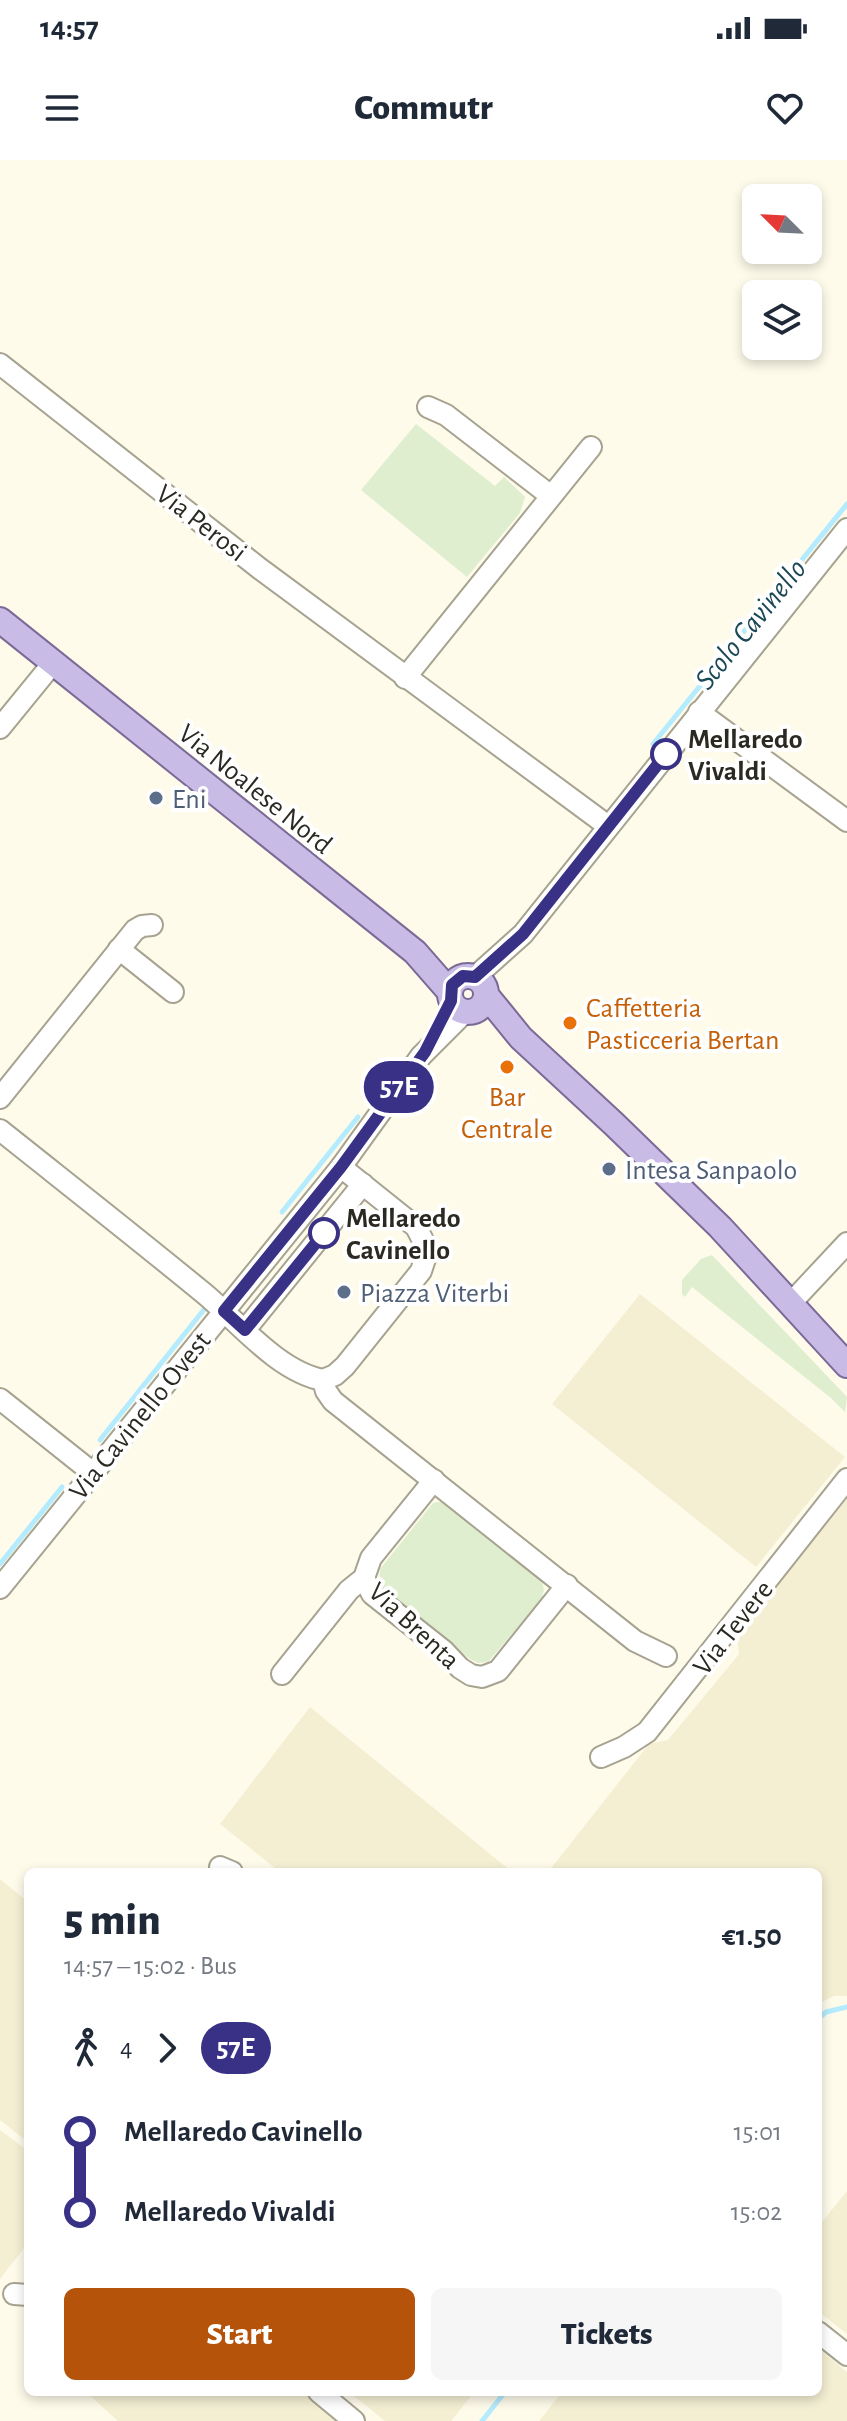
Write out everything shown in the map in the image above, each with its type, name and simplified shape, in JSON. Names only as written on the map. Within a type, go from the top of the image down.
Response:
[{"type":"main road","name":"Via Noalese Nord","points":[[0,620],[521,1038],[720,1227],[847,1365]]},
{"type":"street","name":"Via Perosi","points":[[0,364],[259,568],[608,826]]},
{"type":"street","points":[[428,407],[446,415],[551,496]]},
{"type":"street","points":[[405,678],[591,447]]},
{"type":"street","points":[[468,995],[512,946],[847,529]]},
{"type":"street","points":[[0,728],[53,663]]},
{"type":"street","points":[[699,712],[847,821]]},
{"type":"street","points":[[0,1098],[135,930],[152,925]]},
{"type":"street","points":[[119,949],[173,992]]},
{"type":"street","name":"Via Cavinello Ovest","points":[[0,1588],[341,1167],[468,995]]},
{"type":"street","points":[[0,1130],[289,1367],[307,1377],[323,1380],[345,1366],[426,1262],[428,1250],[416,1227],[341,1167]]},
{"type":"street","points":[[245,1330],[363,1184]]},
{"type":"street","points":[[790,1304],[847,1243]]},
{"type":"street","points":[[323,1380],[333,1401],[635,1641],[666,1656]]},
{"type":"street","points":[[0,1399],[93,1473]]},
{"type":"street","name":"Via Tevere","points":[[601,1757],[647,1732],[847,1479]]},
{"type":"street","name":"Via Brenta","points":[[282,1674],[356,1582],[364,1578],[371,1558],[434,1480]]},
{"type":"street","name":"Via Brenta","points":[[364,1578],[372,1594],[444,1651],[460,1668],[482,1677],[498,1671],[567,1585]]},
{"type":"street","points":[[822,2335],[847,2355]]},
{"type":"street","points":[[324,2396],[354,2421]]},
{"type":"shaded area","points":[[640,1294],[845,1457],[756,1567],[552,1404]]},
{"type":"shaded area","points":[[847,1498],[847,1996],[834,1996],[822,2002],[822,1868],[551,1868],[649,1744],[668,1740],[739,1654],[737,1636]]},
{"type":"shaded area","points":[[310,1707],[507,1868],[275,1868],[220,1824]]},
{"type":"shaded area","points":[[0,1879],[24,1899],[24,2139],[0,2120]]},
{"type":"shaded area","points":[[0,2130],[24,2148],[24,2248],[0,2279]]},
{"type":"shaded area","points":[[847,2191],[847,2334],[822,2314],[822,2222]]},
{"type":"shaded area","points":[[822,2351],[847,2372],[847,2421],[539,2421],[559,2396],[822,2396]]},
{"type":"shaded area","points":[[90,2396],[308,2396],[338,2421],[118,2421]]},
{"type":"shaded area","points":[[354,2396],[471,2396],[451,2421],[385,2421]]},
{"type":"green space","points":[[416,424],[495,486],[504,477],[525,497],[520,513],[467,577],[361,490]]},
{"type":"green space","points":[[712,1255],[847,1397],[845,1412],[692,1287],[685,1297],[682,1294],[682,1280],[701,1259]]},
{"type":"green space","points":[[442,1502],[542,1581],[544,1590],[541,1600],[488,1662],[478,1663],[470,1659],[379,1583],[380,1569],[433,1503]]},
{"type":"waterway","name":"Scolo Cavinello","points":[[653,744],[847,504]]},
{"type":"waterway","name":"Scolo Cavinello","points":[[282,1212],[358,1117]]},
{"type":"waterway","name":"Scolo Cavinello","points":[[100,1440],[206,1307]]},
{"type":"waterway","name":"Scolo Cavinello","points":[[0,1564],[62,1487]]},
{"type":"waterway","points":[[822,2016],[847,2007]]},
{"type":"waterway","points":[[482,2421],[502,2396]]},
{"type":"bus line","name":"57E","points":[[324,1233],[245,1330],[224,1311],[341,1167],[425,1052],[451,1001],[452,985],[463,976],[475,977],[512,946],[666,754]]},
{"type":"place","name":"Mellaredo Vivaldi","points":[[666,754]]},
{"type":"place","name":"Eni","points":[[156,798]]},
{"type":"place","name":"Caffetteria Pasticceria Bertan","points":[[570,1023]]},
{"type":"place","name":"Bar Centrale","points":[[507,1067]]},
{"type":"place","name":"Intesa Sanpaolo","points":[[609,1169]]},
{"type":"place","name":"Mellaredo Cavinello","points":[[324,1233]]},
{"type":"place","name":"Piazza Viterbi","points":[[344,1292]]}]
